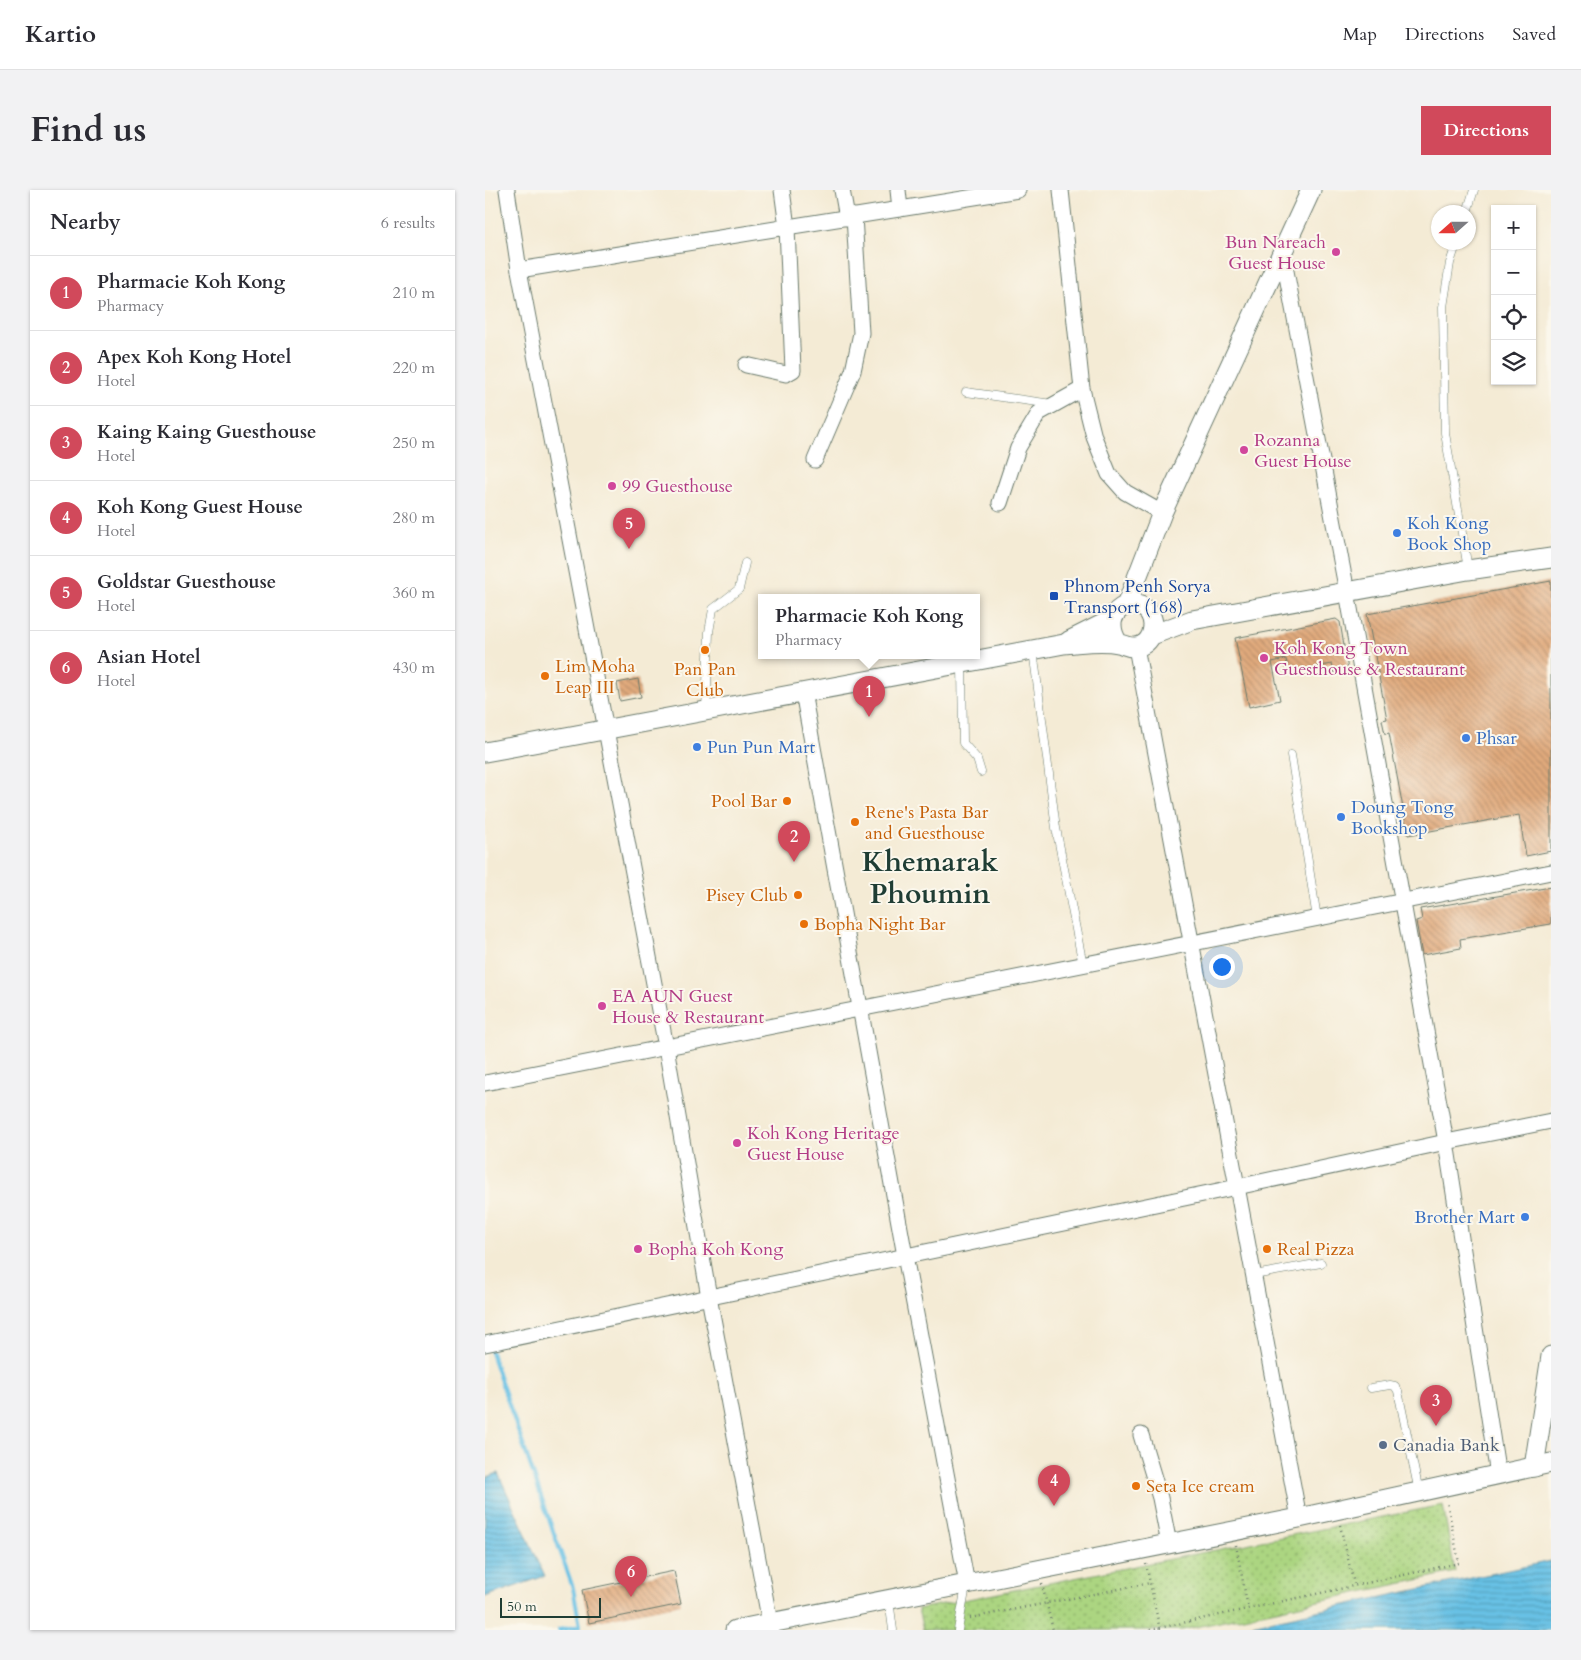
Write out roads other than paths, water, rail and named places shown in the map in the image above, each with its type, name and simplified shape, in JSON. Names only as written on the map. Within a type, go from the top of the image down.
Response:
[{"type":"street","points":[[507,190],[519,270],[666,1047],[709,1297],[770,1624]]},
{"type":"street","points":[[746,365],[786,374],[793,370],[787,227],[782,190]]},
{"type":"street","points":[[815,460],[853,371],[861,333],[850,217],[842,190]]},
{"type":"street","points":[[898,190],[900,209]]},
{"type":"street","points":[[519,270],[1018,190]]},
{"type":"street","points":[[1061,190],[1082,389],[1095,437],[1109,474],[1125,492],[1162,513]]},
{"type":"street","points":[[1152,634],[1153,624],[1139,609],[1135,579],[1162,513],[1311,190]]},
{"type":"street","points":[[1282,250],[1347,592],[1445,1142],[1498,1475]]},
{"type":"street","points":[[1000,503],[1018,448],[1039,413],[1051,404],[1082,389]]},
{"type":"street","points":[[485,752],[1064,644],[1142,645],[1152,634],[1192,620],[1469,570],[1551,558]]},
{"type":"street","points":[[1064,644],[1111,620],[1115,614],[1139,609],[1192,620]]},
{"type":"street","points":[[1111,620],[1111,632],[1127,645],[1192,943],[1299,1518]]},
{"type":"street","points":[[803,692],[905,1256],[967,1584]]},
{"type":"street","points":[[485,1083],[1551,872]]},
{"type":"street","points":[[485,1344],[1551,1121]]},
{"type":"street","points":[[735,1630],[1299,1518],[1543,1465],[1551,1356]]},
{"type":"street","points":[[1141,1435],[1160,1498],[1169,1544]]},
{"type":"lane","points":[[1469,205],[1474,190]]},
{"type":"lane","points":[[1454,250],[1450,262],[1443,307],[1445,433],[1469,570]]},
{"type":"lane","points":[[966,392],[1051,404]]},
{"type":"lane","points":[[705,710],[709,632],[713,609],[739,589],[745,563]]},
{"type":"lane","points":[[1033,650],[1056,828],[1083,964]]},
{"type":"lane","points":[[962,663],[963,743],[977,759],[981,772]]},
{"type":"lane","points":[[1291,755],[1317,918]]},
{"type":"lane","points":[[1254,1275],[1321,1263]]},
{"type":"lane","points":[[1371,1388],[1390,1385],[1395,1386],[1398,1391],[1419,1492]]},
{"type":"lane","points":[[958,1630],[967,1584]]},
{"type":"lane","points":[[889,1600],[893,1630]]},
{"type":"water","points":[[498,1473],[545,1576],[485,1597],[485,1478]]},
{"type":"water","points":[[1551,1561],[1551,1630],[1228,1630]]},
{"type":"waterway","points":[[489,1347],[573,1588],[580,1626],[559,1630]]},
{"type":"place","name":"Bun Nareach Guest House","points":[[1336,252]]},
{"type":"place","name":"Rozanna Guest House","points":[[1244,450]]},
{"type":"place","name":"99 Guesthouse","points":[[612,486]]},
{"type":"place","name":"Koh Kong Book Shop","points":[[1397,533]]},
{"type":"place","name":"Goldstar Guesthouse","points":[[629,549]]},
{"type":"place","name":"Phnom Penh Sorya Transport (168)","points":[[1054,596]]},
{"type":"place","name":"Pan Pan Club","points":[[705,650]]},
{"type":"place","name":"Koh Kong Town Guesthouse & Restaurant","points":[[1264,658]]},
{"type":"place","name":"Lim Moha Leap III","points":[[545,676]]},
{"type":"place","name":"Pharmacie Koh Kong","points":[[869,717]]},
{"type":"place","name":"Phsar","points":[[1466,738]]},
{"type":"place","name":"Pun Pun Mart","points":[[697,747]]},
{"type":"place","name":"Pool Bar","points":[[787,801]]},
{"type":"place","name":"Doung Tong Bookshop","points":[[1341,817]]},
{"type":"place","name":"Rene's Pasta Bar and Guesthouse","points":[[855,822]]},
{"type":"place","name":"Apex Koh Kong Hotel","points":[[794,862]]},
{"type":"place","name":"Pisey Club","points":[[798,895]]},
{"type":"place","name":"Bopha Night Bar","points":[[804,924]]},
{"type":"place","name":"EA AUN Guest House & Restaurant","points":[[602,1006]]},
{"type":"place","name":"Koh Kong Heritage Guest House","points":[[737,1143]]},
{"type":"place","name":"Brother Mart","points":[[1525,1217]]},
{"type":"place","name":"Bopha Koh Kong","points":[[638,1249]]},
{"type":"place","name":"Real Pizza","points":[[1267,1249]]},
{"type":"place","name":"Kaing Kaing Guesthouse","points":[[1436,1426]]},
{"type":"place","name":"Canadia Bank","points":[[1383,1445]]},
{"type":"place","name":"Seta Ice cream","points":[[1136,1486]]},
{"type":"place","name":"Koh Kong Guest House","points":[[1054,1506]]},
{"type":"place","name":"Asian Hotel","points":[[631,1597]]},
{"type":"district","name":"Khemarak Phoumin","points":[[930,878]]}]
